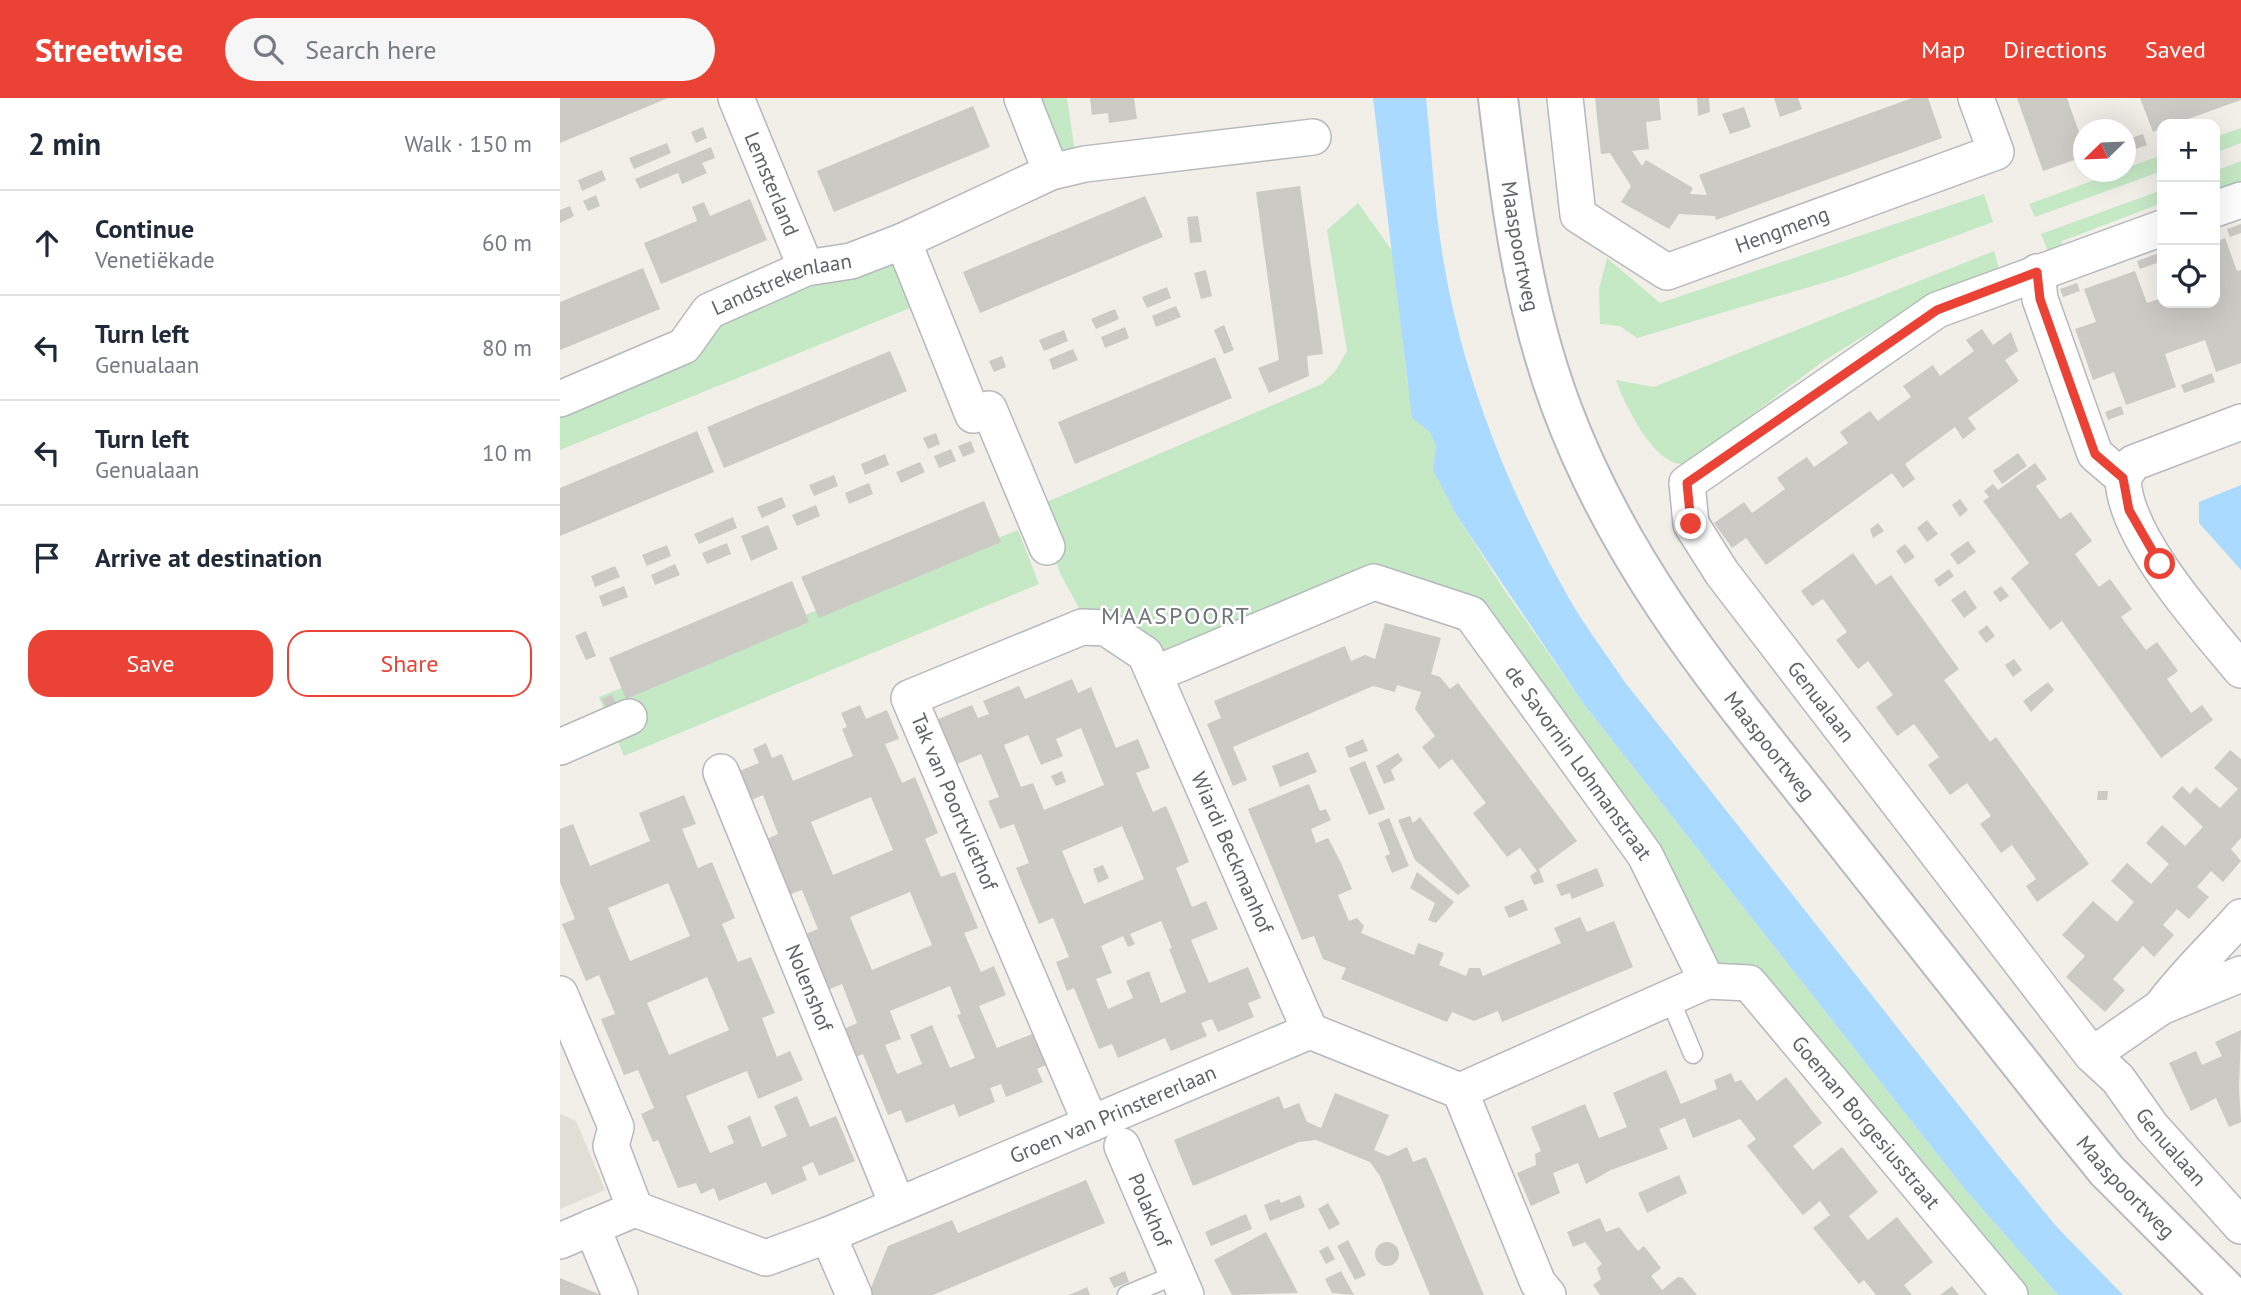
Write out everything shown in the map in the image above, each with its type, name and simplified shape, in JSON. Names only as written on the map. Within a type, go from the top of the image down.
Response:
[{"type":"main road","name":"Maaspoortweg","points":[[1498,98],[1515,240],[1540,342],[1575,441],[1612,523],[1636,563],[1716,679],[2059,1112],[2115,1180],[2231,1295]]},
{"type":"street","name":"Lemsterland","points":[[736,98],[806,268]]},
{"type":"street","points":[[1022,98],[1051,172]]},
{"type":"street","name":"Hengmeng","points":[[1565,98],[1578,215],[1667,272],[1996,152],[1976,98]]},
{"type":"street","name":"Landstrekenlaan","points":[[560,399],[684,346],[709,311],[806,268],[851,261],[903,241],[1051,172],[1098,162],[1313,137]]},
{"type":"street","points":[[2220,207],[2241,200]]},
{"type":"street","points":[[2157,230],[2037,272],[2040,299],[2095,454],[2123,478],[2129,510],[2160,564],[2191,609],[2241,670]]},
{"type":"street","points":[[903,241],[973,415],[989,409],[1047,547]]},
{"type":"street","name":"Genualaan","points":[[2037,272],[1937,310],[1687,483],[1691,524],[1722,573],[2092,1055],[2118,1079],[2152,1127],[2241,1226]]},
{"type":"street","points":[[2123,478],[2133,463],[2241,422]]},
{"type":"street","name":"de Savornin Lohmanstraat","points":[[1155,674],[1374,582],[1471,614],[1644,855],[1707,981]]},
{"type":"street","name":"Tak van Poortvliethof","points":[[1091,1124],[909,698],[1082,626],[1106,628],[1127,640],[1145,654],[1155,674]]},
{"type":"street","name":"Wiardi Beckmanhof","points":[[1155,674],[1310,1031]]},
{"type":"street","points":[[560,747],[629,717]]},
{"type":"street","name":"Nolenshof","points":[[721,772],[897,1204]]},
{"type":"street","points":[[2092,1055],[2161,1007],[2183,976],[2219,974],[2241,917]]},
{"type":"street","points":[[1310,1031],[1460,1091],[1707,981]]},
{"type":"street","name":"Goeman Borgesiusstraat","points":[[1707,981],[1749,983],[2010,1295]]},
{"type":"street","points":[[560,994],[616,1127],[611,1146],[635,1209],[560,1241]]},
{"type":"street","name":"Groen van Prinstererlaan","points":[[635,1209],[766,1258],[828,1235],[1310,1031]]},
{"type":"street","points":[[1460,1091],[1538,1283],[1548,1295]]},
{"type":"street","name":"Polakhof","points":[[1122,1146],[1181,1285]]},
{"type":"street","points":[[592,1227],[620,1295]]},
{"type":"street","points":[[828,1235],[854,1295]]},
{"type":"lane","points":[[1669,998],[1693,1054]]},
{"type":"lane","name":"Polakhof","points":[[1127,1295],[1181,1285]]},
{"type":"shaded area","points":[[560,1114],[576,1121],[605,1190],[560,1209]]},
{"type":"green space","points":[[1040,98],[1067,98],[1075,152],[1061,151]]},
{"type":"green space","points":[[2241,128],[2241,143],[2220,151],[2220,135]]},
{"type":"green space","points":[[2157,157],[2157,173],[2136,180],[2136,164]]},
{"type":"green space","points":[[2241,161],[2241,189],[2220,196],[2220,169]]},
{"type":"green space","points":[[2089,182],[2132,182],[2035,217],[2029,204]]},
{"type":"green space","points":[[2157,192],[2157,205],[2062,241],[2061,252],[2050,256],[2041,234]]},
{"type":"green space","points":[[1984,194],[1993,222],[1846,276],[1637,338],[1620,326],[1600,324],[1599,289],[1607,258],[1660,303]]},
{"type":"green space","points":[[1358,203],[1393,252],[1407,381],[1420,421],[1430,432],[1436,447],[1434,470],[1457,516],[1503,588],[1583,703],[1963,1187],[2058,1295],[2013,1295],[1905,1163],[1714,971],[1505,646],[1400,580],[1171,665],[1130,629],[1079,608],[1061,575],[1035,507],[1322,384],[1336,370],[1347,351],[1327,230]]},
{"type":"green space","points":[[893,251],[915,306],[560,450],[560,407],[727,315]]},
{"type":"green space","points":[[1994,251],[2001,276],[1998,279],[1885,323],[1822,362],[1686,464],[1675,463],[1653,446],[1626,404],[1616,380],[1654,387]]},
{"type":"green space","points":[[1018,530],[1039,584],[624,756],[599,697]]},
{"type":"water","points":[[1373,98],[1426,98],[1441,245],[1460,338],[1507,474],[1548,560],[1577,612],[1624,681],[2002,1160],[2056,1226],[2123,1295],[2058,1295],[1963,1187],[1583,703],[1457,516],[1433,470],[1436,447],[1430,432],[1412,418]]},
{"type":"water","points":[[2241,485],[2241,570],[2199,523],[2199,502]]},
{"type":"building","points":[[560,98],[668,98],[560,143]]},
{"type":"building","points":[[1090,98],[1134,98],[1137,119],[1109,123],[1108,113],[1092,115]]},
{"type":"building","points":[[1595,98],[1659,98],[1661,120],[1646,122],[1649,149],[1632,151],[1642,166],[1646,160],[1693,188],[1690,194],[1707,195],[1699,175],[1912,98],[1928,98],[1942,138],[1716,220],[1715,216],[1679,214],[1669,229],[1621,202],[1631,186],[1610,153],[1601,154]]},
{"type":"building","points":[[1697,98],[1709,98],[1710,112],[1698,116]]},
{"type":"building","points":[[1774,98],[1798,98],[1802,109],[1780,117]]},
{"type":"building","points":[[2017,98],[2067,98],[2074,119],[2073,160],[2043,171]]},
{"type":"building","points":[[2140,98],[2241,98],[2188,119],[2157,119],[2157,130],[2153,132]]},
{"type":"building","points":[[973,106],[990,147],[834,212],[817,171]]},
{"type":"building","points":[[1744,107],[1751,127],[1730,134],[1722,114]]},
{"type":"building","points":[[703,127],[707,138],[696,143],[691,132]]},
{"type":"building","points":[[2143,134],[2147,145],[2136,149],[2136,136]]},
{"type":"building","points":[[667,143],[671,153],[634,169],[629,158]]},
{"type":"building","points":[[711,147],[715,158],[702,163],[707,173],[682,184],[678,173],[640,189],[635,179]]},
{"type":"building","points":[[602,170],[606,180],[582,191],[578,180]]},
{"type":"building","points":[[1300,186],[1323,354],[1307,356],[1309,376],[1269,393],[1258,368],[1279,360],[1256,192]]},
{"type":"building","points":[[596,195],[600,206],[588,211],[583,201]]},
{"type":"building","points":[[1145,196],[1163,237],[980,313],[963,272]]},
{"type":"building","points":[[750,199],[767,240],[661,284],[644,243],[697,221],[692,207],[704,202],[710,216]]},
{"type":"building","points":[[570,206],[574,216],[560,223],[560,210]]},
{"type":"building","points":[[1198,216],[1202,242],[1190,243],[1187,217]]},
{"type":"building","points":[[2241,224],[2241,233],[2230,237],[2227,229]]},
{"type":"building","points":[[2225,238],[2237,271],[2241,270],[2241,363],[2216,372],[2205,340],[2165,354],[2176,387],[2126,405],[2114,372],[2093,380],[2075,329],[2096,322],[2084,289],[2135,271],[2147,303],[2157,300],[2157,308],[2220,308],[2220,240]]},
{"type":"building","points":[[2157,254],[2157,263],[2140,269],[2137,261]]},
{"type":"building","points":[[643,268],[660,309],[560,350],[560,302]]},
{"type":"building","points":[[1206,270],[1212,296],[1201,299],[1194,273]]},
{"type":"building","points":[[2077,283],[2080,291],[2063,297],[2060,289]]},
{"type":"building","points":[[1167,287],[1171,298],[1147,308],[1142,297]]},
{"type":"building","points":[[1176,306],[1181,317],[1156,327],[1152,316]]},
{"type":"building","points":[[1115,309],[1119,319],[1096,329],[1091,319]]},
{"type":"building","points":[[1224,325],[1234,350],[1224,354],[1214,330]]},
{"type":"building","points":[[1125,327],[1129,338],[1105,348],[1101,337]]},
{"type":"building","points":[[1982,329],[1993,345],[2011,332],[2018,351],[2005,360],[2019,381],[1968,418],[1976,429],[1963,439],[1955,427],[1905,464],[1915,479],[1903,488],[1892,473],[1766,565],[1746,538],[1732,548],[1714,523],[1744,502],[1752,513],[1785,489],[1777,478],[1792,467],[1807,457],[1814,467],[1848,443],[1840,432],[1870,411],[1878,421],[1911,397],[1903,386],[1933,365],[1940,376],[1974,351],[1966,340]]},
{"type":"building","points":[[1064,330],[1068,341],[1044,351],[1039,340]]},
{"type":"building","points":[[1073,349],[1078,360],[1053,370],[1049,359]]},
{"type":"building","points":[[890,351],[907,391],[724,468],[707,427]]},
{"type":"building","points":[[1002,356],[1006,367],[994,372],[989,361]]},
{"type":"building","points":[[1215,357],[1232,398],[1075,464],[1058,422]]},
{"type":"building","points":[[2212,373],[2215,382],[2184,393],[2181,385]]},
{"type":"building","points":[[2121,406],[2124,414],[2108,420],[2105,412]]},
{"type":"building","points":[[697,431],[714,472],[560,536],[560,488]]},
{"type":"building","points":[[936,433],[940,444],[928,449],[923,438]]},
{"type":"building","points":[[971,441],[975,452],[963,457],[958,446]]},
{"type":"building","points":[[951,449],[956,461],[939,468],[934,456]]},
{"type":"building","points":[[2018,453],[2027,466],[2002,484],[1993,471]]},
{"type":"building","points":[[885,454],[889,465],[865,475],[861,464]]},
{"type":"building","points":[[920,462],[925,472],[901,483],[896,472]]},
{"type":"building","points":[[2035,463],[2047,479],[2036,486],[2060,519],[2071,512],[2092,541],[2075,554],[2099,587],[2110,579],[2132,609],[2121,617],[2146,650],[2157,642],[2178,671],[2167,679],[2191,713],[2202,705],[2213,720],[2161,758],[2062,621],[2050,630],[2011,578],[2029,563],[1983,501],[1989,497],[1984,491],[1993,484],[1998,490]]},
{"type":"building","points":[[834,475],[838,486],[814,496],[809,485]]},
{"type":"building","points":[[869,483],[873,494],[849,504],[845,493]]},
{"type":"building","points":[[782,497],[786,507],[762,518],[757,507]]},
{"type":"building","points":[[1960,499],[1968,510],[1960,517],[1952,505]]},
{"type":"building","points":[[984,501],[1001,542],[819,618],[801,577]]},
{"type":"building","points":[[816,505],[820,516],[797,526],[792,515]]},
{"type":"building","points":[[733,517],[737,528],[699,544],[694,534]]},
{"type":"building","points":[[1927,520],[1938,534],[1927,542],[1917,528]]},
{"type":"building","points":[[1878,523],[1884,531],[1873,538],[1870,529]]},
{"type":"building","points":[[768,525],[778,549],[751,561],[741,536]]},
{"type":"building","points":[[1968,541],[1976,552],[1958,565],[1950,554]]},
{"type":"building","points":[[727,543],[731,554],[707,564],[702,553]]},
{"type":"building","points":[[1905,544],[1915,557],[1905,564],[1896,551]]},
{"type":"building","points":[[667,545],[671,556],[647,566],[642,555]]},
{"type":"building","points":[[1853,553],[1876,585],[1891,575],[1959,669],[1944,680],[1990,742],[1996,737],[2089,864],[2037,902],[2026,886],[2036,879],[2012,845],[2001,853],[1980,824],[1991,816],[1967,783],[1950,795],[1928,765],[1939,757],[1914,724],[1897,736],[1876,707],[1893,695],[1868,661],[1858,669],[1836,640],[1847,632],[1823,599],[1812,606],[1801,591]]},
{"type":"building","points":[[675,564],[680,575],[655,585],[651,575]]},
{"type":"building","points":[[615,566],[620,577],[595,587],[591,576]]},
{"type":"building","points":[[1949,569],[1954,576],[1939,587],[1934,580]]},
{"type":"building","points":[[792,581],[809,622],[626,699],[609,658]]},
{"type":"building","points":[[624,586],[628,597],[603,607],[599,596]]},
{"type":"building","points":[[2001,586],[2009,596],[2000,602],[1993,592]]},
{"type":"building","points":[[1965,590],[1977,608],[1964,618],[1951,600]]},
{"type":"building","points":[[1385,623],[1441,638],[1431,674],[1440,677],[1450,689],[1458,683],[1577,841],[1539,869],[1544,882],[1534,885],[1530,876],[1537,871],[1520,848],[1507,857],[1473,813],[1486,803],[1452,759],[1439,769],[1422,747],[1435,736],[1415,709],[1421,692],[1397,685],[1395,692],[1373,686],[1233,747],[1247,780],[1233,786],[1207,724],[1221,718],[1214,701],[1345,646],[1351,661],[1365,655],[1375,659]]},
{"type":"building","points":[[1987,625],[1995,636],[1986,643],[1978,632]]},
{"type":"building","points":[[586,631],[596,656],[586,660],[575,636]]},
{"type":"building","points":[[2014,659],[2022,670],[2013,677],[2005,665]]},
{"type":"building","points":[[1072,679],[1078,693],[1091,687],[1116,748],[1138,739],[1150,768],[1136,773],[1153,812],[1166,806],[1178,834],[1189,862],[1176,868],[1192,907],[1206,901],[1218,929],[1191,940],[1209,983],[1248,967],[1261,998],[1248,1003],[1254,1017],[1218,1032],[1212,1019],[1201,1023],[1207,1036],[1171,1051],[1165,1038],[1118,1058],[1112,1044],[1099,1049],[1074,988],[1067,991],[1056,962],[1069,957],[1053,918],[1039,924],[1016,868],[1029,863],[1014,824],[1000,829],[988,801],[999,797],[981,754],[955,765],[936,720],[972,705],[978,718],[989,714],[983,701],[1019,686],[1025,699]],"holes":[[[1081,728],[1104,785],[1044,810],[1033,783],[1021,787],[1004,745],[1028,735],[1041,765],[1063,756],[1056,739]],[[1122,826],[1144,879],[1084,904],[1062,851]],[[1161,921],[1186,992],[1161,1003],[1149,971],[1126,981],[1133,998],[1108,1009],[1096,979],[1112,973],[1101,946],[1123,936],[1128,947],[1135,944],[1130,934]]]},
{"type":"building","points":[[2048,682],[2054,690],[2031,712],[2023,701]]},
{"type":"building","points":[[612,694],[617,706],[607,711],[602,699]]},
{"type":"building","points":[[860,705],[866,719],[887,710],[899,739],[885,744],[902,783],[915,777],[938,833],[925,839],[941,877],[955,872],[978,928],[964,933],[981,972],[994,966],[1006,995],[979,1006],[997,1048],[1037,1032],[1051,1063],[1037,1069],[1043,1082],[1006,1097],[1001,1084],[990,1088],[995,1102],[959,1117],[954,1104],[906,1123],[901,1110],[888,1115],[863,1054],[856,1057],[844,1029],[857,1023],[842,984],[828,990],[805,934],[818,929],[802,890],[788,895],[765,840],[778,834],[763,795],[749,801],[737,772],[759,763],[753,749],[766,743],[772,758],[782,754],[793,781],[853,756],[842,729],[847,727],[841,713]],"holes":[[[871,797],[893,850],[833,875],[811,822]],[[910,892],[932,945],[872,970],[850,917]],[[950,986],[961,1014],[957,1015],[975,1058],[950,1068],[932,1025],[910,1035],[922,1064],[897,1074],[885,1045],[901,1039],[890,1011]]]},
{"type":"building","points":[[1363,739],[1368,751],[1349,758],[1345,747]]},
{"type":"building","points":[[2230,750],[2241,759],[2241,838],[2231,849],[2241,861],[2223,882],[2211,871],[2197,887],[2209,897],[2189,919],[2177,909],[2163,925],[2174,935],[2154,957],[2143,946],[2113,979],[2125,990],[2105,1012],[2066,977],[2085,956],[2062,935],[2093,901],[2117,922],[2134,902],[2111,881],[2127,863],[2151,884],[2169,864],[2146,843],[2162,825],[2185,846],[2203,827],[2172,797],[2182,786],[2190,794],[2196,787],[2220,808],[2238,789],[2214,768]]},
{"type":"building","points":[[1308,752],[1317,772],[1280,787],[1272,766]]},
{"type":"building","points":[[1398,753],[1403,760],[1391,770],[1395,780],[1384,784],[1376,766]]},
{"type":"building","points":[[1365,761],[1385,809],[1369,815],[1349,768]]},
{"type":"building","points":[[1062,771],[1066,782],[1056,786],[1051,776]]},
{"type":"building","points":[[1309,784],[1320,811],[1326,809],[1331,820],[1311,829],[1316,843],[1328,838],[1341,863],[1352,889],[1338,895],[1349,921],[1357,918],[1364,926],[1361,933],[1414,955],[1418,943],[1444,953],[1439,965],[1466,976],[1469,968],[1480,968],[1483,976],[1561,943],[1554,928],[1580,917],[1587,932],[1614,921],[1633,967],[1502,1022],[1498,1011],[1474,1021],[1452,1012],[1447,1022],[1341,979],[1346,968],[1323,959],[1314,936],[1302,940],[1248,809]]},
{"type":"building","points":[[2098,791],[2108,791],[2107,800],[2097,800]]},
{"type":"building","points":[[684,795],[696,824],[682,829],[698,868],[712,862],[735,918],[722,924],[738,962],[751,957],[775,1013],[762,1018],[777,1057],[790,1051],[803,1080],[758,1099],[747,1071],[686,1096],[710,1153],[734,1143],[727,1126],[750,1116],[762,1147],[787,1136],[774,1106],[797,1096],[810,1127],[836,1116],[855,1161],[819,1176],[813,1162],[802,1167],[807,1180],[772,1195],[766,1182],[719,1201],[714,1188],[701,1194],[696,1183],[678,1188],[658,1140],[653,1142],[641,1114],[654,1108],[638,1070],[624,1075],[601,1019],[615,1014],[599,975],[586,981],[562,924],[575,919],[560,882],[560,829],[573,824],[590,866],[650,841],[639,813]],"holes":[[[668,883],[690,936],[630,961],[608,908]],[[707,977],[729,1030],[669,1055],[647,1003]]]},
{"type":"building","points":[[1410,816],[1413,823],[1420,817],[1470,886],[1458,895],[1415,860],[1398,820]]},
{"type":"building","points":[[1389,818],[1409,866],[1392,873],[1385,856],[1390,854],[1378,823]]},
{"type":"building","points":[[1103,865],[1109,878],[1098,883],[1093,869]]},
{"type":"building","points":[[1597,868],[1604,886],[1572,899],[1570,893],[1561,896],[1556,885]]},
{"type":"building","points":[[1417,872],[1454,902],[1436,923],[1428,920],[1435,903],[1410,888]]},
{"type":"building","points":[[1523,899],[1528,910],[1509,918],[1504,907]]},
{"type":"building","points":[[2241,1030],[2241,1122],[2229,1127],[2216,1098],[2191,1111],[2169,1063],[2196,1051],[2202,1065],[2222,1056],[2215,1042]]},
{"type":"building","points":[[1666,1070],[1681,1104],[1717,1089],[1714,1080],[1731,1073],[1735,1082],[1741,1080],[1757,1101],[1786,1077],[1822,1123],[1793,1146],[1813,1170],[1842,1147],[1878,1192],[1849,1216],[1868,1240],[1897,1217],[1933,1262],[1904,1285],[1912,1295],[1876,1295],[1864,1280],[1859,1284],[1813,1228],[1830,1215],[1820,1201],[1803,1215],[1747,1146],[1756,1139],[1740,1119],[1693,1138],[1685,1118],[1659,1129],[1668,1149],[1611,1170],[1586,1184],[1578,1163],[1553,1173],[1560,1193],[1531,1206],[1517,1173],[1536,1165],[1535,1154],[1541,1151],[1531,1127],[1585,1104],[1599,1138],[1627,1127],[1613,1093]]},
{"type":"building","points":[[1335,1093],[1389,1115],[1374,1150],[1388,1156],[1407,1147],[1413,1162],[1426,1157],[1484,1295],[1430,1295],[1380,1176],[1370,1162],[1316,1140],[1299,1142],[1193,1186],[1174,1140],[1279,1096],[1284,1109],[1299,1103],[1307,1122],[1321,1128]]},
{"type":"building","points":[[1679,1175],[1687,1193],[1647,1213],[1638,1193]]},
{"type":"building","points":[[1086,1180],[1105,1223],[933,1295],[868,1295],[888,1246],[952,1220],[958,1233]]},
{"type":"building","points":[[1300,1195],[1305,1207],[1270,1221],[1264,1205],[1279,1199],[1281,1203]]},
{"type":"building","points":[[1328,1203],[1340,1224],[1329,1230],[1318,1209]]},
{"type":"building","points":[[1246,1214],[1252,1229],[1211,1246],[1205,1232]]},
{"type":"building","points":[[1600,1218],[1606,1232],[1619,1227],[1638,1251],[1644,1246],[1661,1268],[1651,1276],[1662,1290],[1678,1277],[1683,1278],[1697,1295],[1600,1295],[1593,1285],[1601,1279],[1597,1268],[1602,1264],[1585,1242],[1573,1247],[1567,1232]]},
{"type":"building","points":[[1266,1232],[1298,1293],[1232,1295],[1214,1260]]},
{"type":"building","points":[[1348,1240],[1366,1275],[1355,1280],[1337,1246]]},
{"type":"building","points":[[1387,1242],[1395,1246],[1399,1254],[1395,1262],[1387,1266],[1379,1262],[1375,1254],[1379,1246]]},
{"type":"building","points":[[1328,1246],[1335,1259],[1326,1264],[1319,1251]]},
{"type":"building","points":[[1125,1271],[1129,1282],[1114,1288],[1109,1278]]},
{"type":"building","points":[[1341,1271],[1354,1295],[1332,1293],[1325,1279]]},
{"type":"building","points":[[560,1278],[601,1295],[560,1295]]},
{"type":"building","points":[[1952,1286],[1959,1295],[1940,1295]]},
{"type":"building","points":[[1087,1287],[1090,1295],[1068,1295],[1074,1293]]},
{"type":"district","name":"MAASPOORT","points":[[1176,616]]},
{"type":"route","points":[[1691,524],[1687,483],[1937,310],[2037,272],[2040,299],[2095,454],[2123,478],[2129,510],[2160,564]]}]
